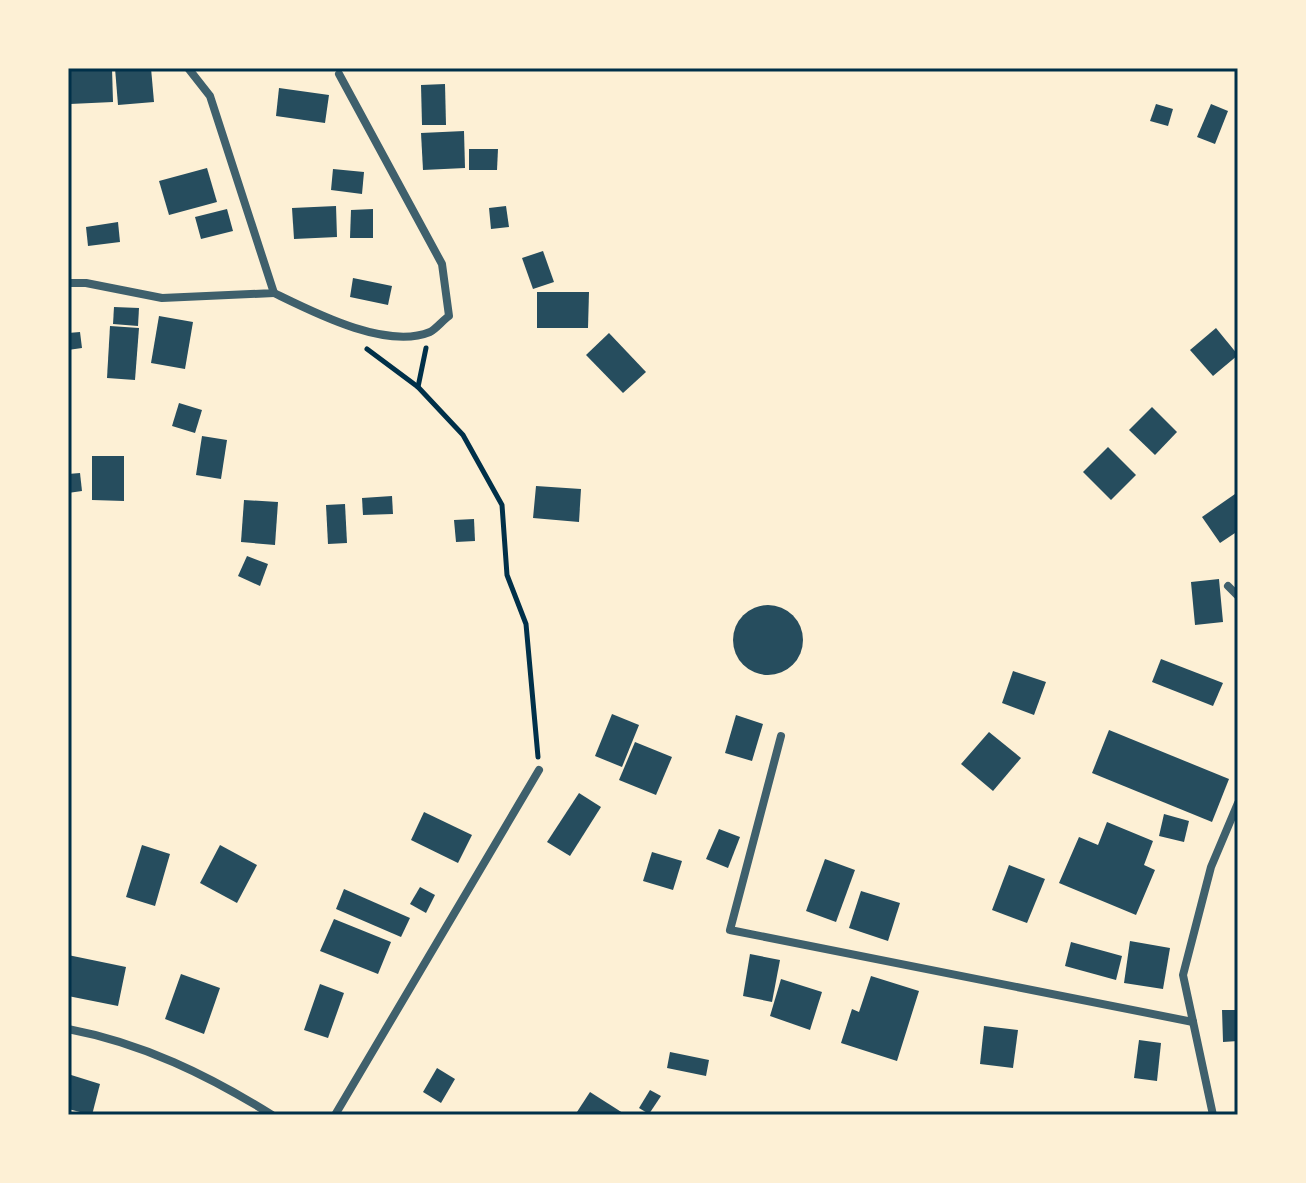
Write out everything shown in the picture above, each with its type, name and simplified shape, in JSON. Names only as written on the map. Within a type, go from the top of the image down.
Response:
[{"type":"street","points":[[188,68],[210,96],[274,293]]},
{"type":"street","points":[[68,283],[86,283],[162,298],[274,293],[331,321],[395,336],[430,332],[449,316],[442,264],[339,74]]},
{"type":"street","points":[[1228,586],[1238,596]]},
{"type":"street","points":[[781,736],[730,930],[1193,1022]]},
{"type":"street","points":[[335,1115],[539,770]]},
{"type":"street","points":[[1213,1115],[1183,975],[1211,867],[1238,803]]},
{"type":"street","points":[[68,1029],[120,1039],[227,1087],[272,1115]]},
{"type":"path","points":[[331,321],[418,387],[463,435],[502,505],[507,575],[526,624],[539,770]]},
{"type":"path","points":[[418,387],[430,332]]},
{"type":"building","points":[[68,68],[112,68],[113,102],[70,104]]},
{"type":"building","points":[[115,68],[151,68],[154,102],[118,105]]},
{"type":"building","points":[[445,84],[446,125],[422,125],[421,85]]},
{"type":"building","points":[[279,88],[329,95],[325,123],[276,116]]},
{"type":"building","points":[[1156,104],[1173,109],[1168,126],[1150,121]]},
{"type":"building","points":[[1211,104],[1228,111],[1215,144],[1197,137]]},
{"type":"building","points":[[464,131],[465,168],[423,170],[421,133]]},
{"type":"building","points":[[469,149],[498,149],[497,170],[469,170]]},
{"type":"building","points":[[207,168],[217,202],[169,215],[159,181]]},
{"type":"building","points":[[333,169],[364,172],[362,194],[331,190]]},
{"type":"building","points":[[336,206],[337,237],[294,239],[292,208]]},
{"type":"building","points":[[506,206],[509,227],[491,229],[489,208]]},
{"type":"building","points":[[227,209],[233,231],[201,239],[195,217]]},
{"type":"building","points":[[373,209],[373,238],[350,238],[351,210]]},
{"type":"building","points":[[118,222],[120,242],[88,246],[86,227]]},
{"type":"building","points":[[543,251],[554,282],[533,289],[522,258]]},
{"type":"building","points":[[353,278],[392,286],[388,305],[350,297]]},
{"type":"building","points":[[537,292],[589,292],[588,328],[537,328]]},
{"type":"building","points":[[114,307],[139,308],[138,326],[113,324]]},
{"type":"building","points":[[159,316],[193,322],[185,369],[151,363]]},
{"type":"building","points":[[110,326],[139,328],[135,380],[107,378]]},
{"type":"building","points":[[1216,328],[1238,355],[1213,376],[1190,350]]},
{"type":"building","points":[[80,332],[82,348],[68,350],[68,333]]},
{"type":"building","points":[[609,333],[646,372],[623,393],[586,355]]},
{"type":"building","points":[[179,403],[202,410],[195,433],[172,426]]},
{"type":"building","points":[[1152,407],[1177,432],[1155,455],[1129,430]]},
{"type":"building","points":[[202,436],[227,440],[221,479],[196,475]]},
{"type":"building","points":[[1108,447],[1136,475],[1111,500],[1083,472]]},
{"type":"building","points":[[92,456],[124,456],[124,501],[92,500]]},
{"type":"building","points":[[80,473],[82,491],[68,493],[68,474]]},
{"type":"building","points":[[536,486],[581,489],[579,522],[533,518]]},
{"type":"building","points":[[1235,494],[1238,531],[1220,543],[1202,517]]},
{"type":"building","points":[[392,496],[393,514],[363,515],[362,498]]},
{"type":"building","points":[[244,500],[278,502],[275,545],[241,542]]},
{"type":"building","points":[[345,504],[347,543],[328,544],[326,505]]},
{"type":"building","points":[[474,519],[475,541],[456,542],[454,520]]},
{"type":"building","points":[[247,556],[268,564],[260,586],[238,576]]},
{"type":"building","points":[[1219,579],[1223,622],[1195,625],[1191,582]]},
{"type":"building","points":[[768,605],[793,615],[803,640],[793,665],[768,675],[743,665],[733,640],[743,615]]},
{"type":"building","points":[[1161,659],[1223,683],[1213,706],[1152,682]]},
{"type":"building","points":[[1013,671],[1046,682],[1034,715],[1002,703]]},
{"type":"building","points":[[612,714],[639,725],[622,767],[595,756]]},
{"type":"building","points":[[736,715],[763,724],[752,761],[725,753]]},
{"type":"building","points":[[1109,730],[1229,779],[1212,822],[1092,773]]},
{"type":"building","points":[[989,732],[1021,758],[993,791],[961,764]]},
{"type":"building","points":[[635,742],[672,757],[656,795],[619,780]]},
{"type":"building","points":[[579,793],[601,807],[570,856],[547,842]]},
{"type":"building","points":[[424,812],[472,835],[458,863],[411,840]]},
{"type":"building","points":[[1164,814],[1189,821],[1184,842],[1159,836]]},
{"type":"building","points":[[1107,822],[1153,841],[1144,865],[1155,870],[1136,915],[1059,883],[1079,837],[1098,845]]},
{"type":"building","points":[[719,829],[740,837],[728,868],[706,859]]},
{"type":"building","points":[[142,845],[170,854],[155,906],[126,897]]},
{"type":"building","points":[[220,845],[257,865],[237,903],[200,883]]},
{"type":"building","points":[[652,852],[682,861],[673,890],[643,881]]},
{"type":"building","points":[[825,859],[855,870],[836,922],[806,911]]},
{"type":"building","points":[[1009,865],[1045,879],[1027,923],[992,910]]},
{"type":"building","points":[[420,887],[435,895],[426,913],[410,904]]},
{"type":"building","points":[[344,889],[410,918],[401,937],[336,909]]},
{"type":"building","points":[[861,891],[900,903],[888,941],[849,928]]},
{"type":"building","points":[[334,919],[391,942],[378,974],[320,951]]},
{"type":"building","points":[[1130,941],[1170,948],[1163,989],[1124,983]]},
{"type":"building","points":[[1071,942],[1122,956],[1116,980],[1065,966]]},
{"type":"building","points":[[750,954],[780,960],[772,1002],[743,996]]},
{"type":"building","points":[[68,955],[126,967],[118,1006],[68,996]]},
{"type":"building","points":[[181,974],[220,988],[204,1034],[165,1019]]},
{"type":"building","points":[[871,976],[919,991],[897,1061],[841,1043],[852,1009],[859,1012]]},
{"type":"building","points":[[781,979],[822,992],[810,1030],[770,1016]]},
{"type":"building","points":[[320,984],[344,993],[328,1038],[304,1030]]},
{"type":"building","points":[[1222,1010],[1238,1010],[1238,1041],[1223,1042]]},
{"type":"building","points":[[984,1026],[1018,1030],[1013,1068],[980,1064]]},
{"type":"building","points":[[1139,1040],[1161,1043],[1157,1081],[1134,1078]]},
{"type":"building","points":[[670,1052],[709,1060],[706,1076],[667,1068]]},
{"type":"building","points":[[437,1068],[455,1079],[441,1103],[423,1092]]},
{"type":"building","points":[[68,1074],[100,1084],[92,1115],[68,1109]]},
{"type":"building","points":[[650,1090],[661,1096],[649,1114],[639,1108]]},
{"type":"building","points":[[590,1092],[626,1115],[575,1115]]}]
